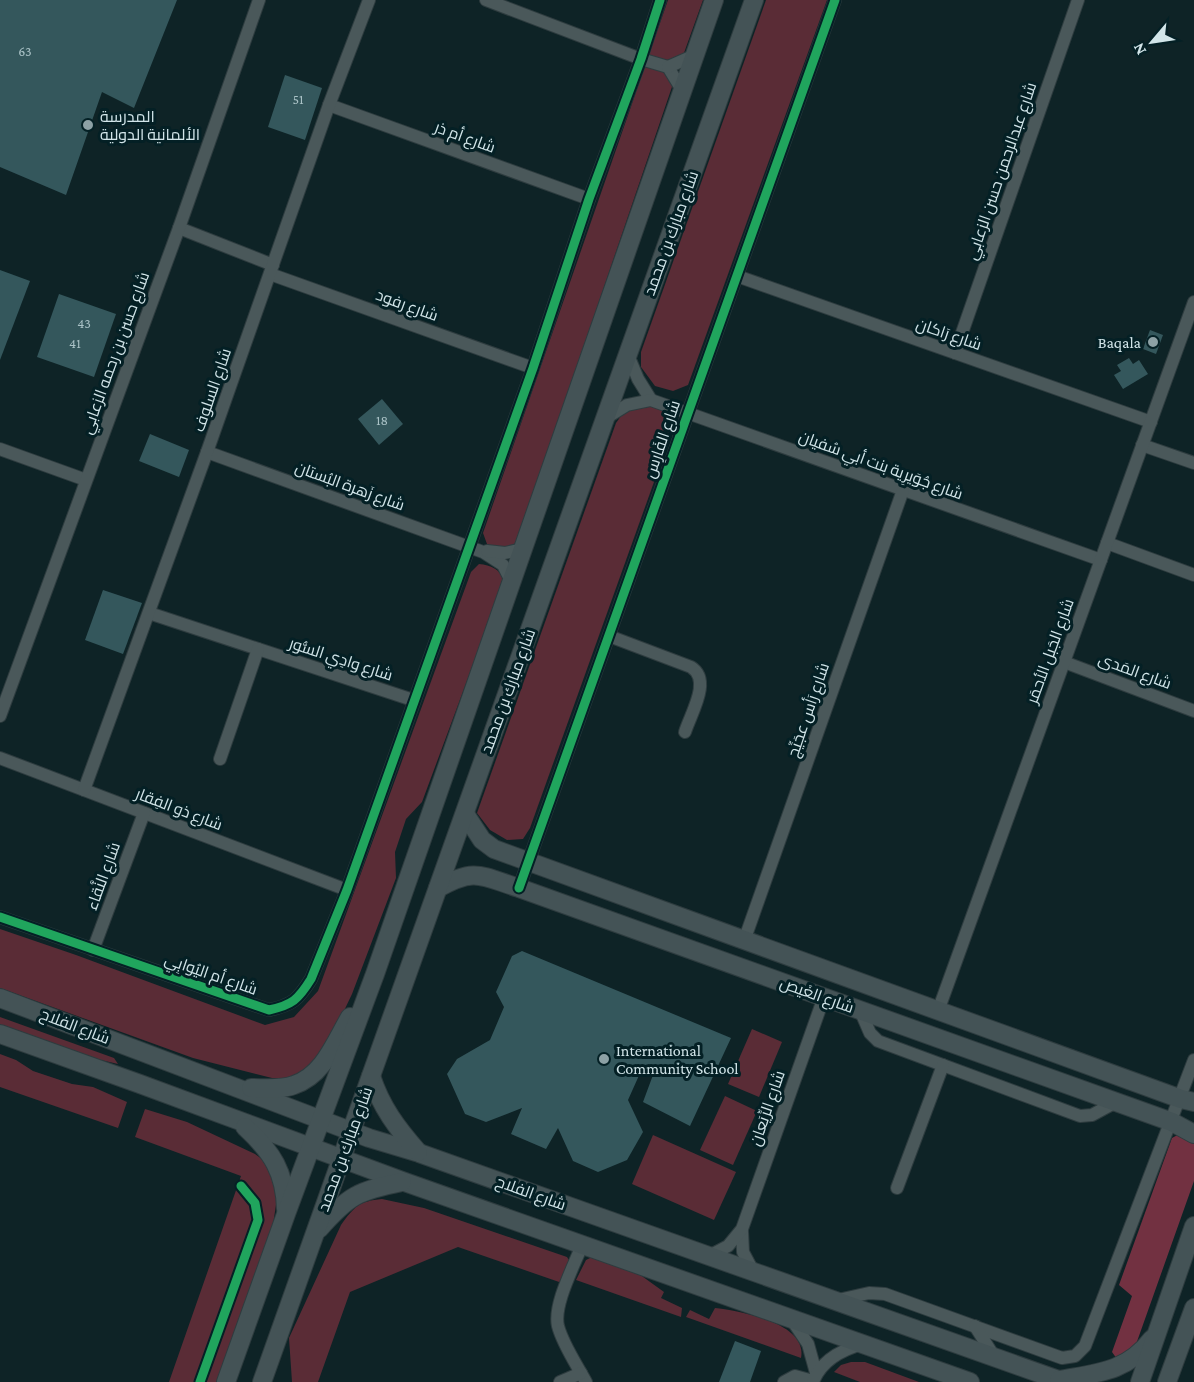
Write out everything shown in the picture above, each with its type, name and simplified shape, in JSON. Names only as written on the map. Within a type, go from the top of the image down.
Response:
[{"type":"main road","name":"شارع مبارك بن محمد","points":[[226,1382],[375,974],[714,0]]},
{"type":"main road","name":"شارع مبارك بن محمد","points":[[262,1382],[754,0]]},
{"type":"main road","name":"شارع الغَيص","points":[[465,814],[477,834],[488,845],[528,862],[1187,1101]]},
{"type":"main road","name":"شارع الغَيص","points":[[438,888],[468,874],[519,888],[1172,1122],[1194,1134]]},
{"type":"main road","points":[[240,1088],[293,1086],[310,1077],[323,1064],[375,974]]},
{"type":"main road","name":"شارع الفلاح","points":[[0,998],[351,1131],[419,1153],[1062,1381]]},
{"type":"main road","name":"شارع الفلاح","points":[[0,1034],[402,1181],[970,1382]]},
{"type":"main road","points":[[371,1076],[387,1114],[419,1153]]},
{"type":"main road","points":[[241,1122],[259,1140],[281,1173],[286,1214]]},
{"type":"main road","points":[[314,1235],[338,1209],[354,1196],[364,1190],[402,1181]]},
{"type":"main road","points":[[1140,1382],[1194,1227]]},
{"type":"main road","points":[[1167,1382],[1194,1308]]},
{"type":"main road","points":[[1062,1381],[1120,1367],[1144,1350],[1155,1335]]},
{"type":"main road","points":[[1181,1346],[1180,1361],[1184,1382]]},
{"type":"street","name":"شارع حسن بن رحمه الزعابي","points":[[1,708],[179,228],[259,0]]},
{"type":"street","name":"شارع السلوف","points":[[84,790],[207,452],[329,105],[369,0]]},
{"type":"street","points":[[486,0],[641,59],[668,67],[693,56]]},
{"type":"street","name":"شارع أم اليُوابِي","points":[[0,917],[269,1010],[288,1006],[303,992],[311,979],[347,890],[533,368],[589,199],[641,59],[660,0]]},
{"type":"street","name":"شارع الفَارِس","points":[[519,888],[836,0]]},
{"type":"street","name":"شارع عبدالرحمن حسن الزعابي","points":[[955,353],[1078,0]]},
{"type":"street","points":[[668,67],[682,90]]},
{"type":"street","name":"شارع أم ذر","points":[[329,105],[589,199]]},
{"type":"street","name":"شارع رفود","points":[[179,228],[272,269],[533,368]]},
{"type":"street","name":"شارع رَاكان","points":[[737,276],[1150,422]]},
{"type":"street","name":"شارع الجَبل الأحمَر","points":[[938,1011],[1150,422],[1191,322],[1194,302]]},
{"type":"street","points":[[606,418],[627,405],[651,400],[638,379],[628,355]]},
{"type":"street","name":"شارع جُوَيرِية بنت أبي سُفيان","points":[[651,400],[1101,560]]},
{"type":"street","points":[[1142,445],[1194,463]]},
{"type":"street","points":[[0,449],[86,480]]},
{"type":"street","name":"شارع زَهرة البُستان","points":[[207,452],[483,552],[503,565],[511,581]]},
{"type":"street","name":"شارع رَأس عجَيِّج","points":[[744,941],[903,490]]},
{"type":"street","points":[[1107,543],[1194,574]]},
{"type":"street","name":"شارع زَهرة البُستان","points":[[483,552],[505,554],[522,549]]},
{"type":"street","name":"شارع وادِي السُّور","points":[[149,613],[413,700]]},
{"type":"street","points":[[609,636],[691,666],[698,672],[701,686],[685,732]]},
{"type":"street","points":[[220,759],[258,649]]},
{"type":"street","name":"شارع المَدى","points":[[1064,662],[1194,711]]},
{"type":"street","name":"شارع ذو الفِقار","points":[[0,758],[347,890]]},
{"type":"street","name":"شارع النَّقاء","points":[[93,950],[144,813]]},
{"type":"street","name":"شارع الرِّيَعان","points":[[709,1256],[728,1246],[742,1229],[824,997]]},
{"type":"street","points":[[860,1010],[875,1039],[1080,1116],[1092,1115],[1116,1102]]},
{"type":"street","points":[[834,1301],[869,1293],[885,1294],[1062,1358],[1069,1358],[1081,1352],[1172,1122],[1187,1101],[1194,1060]]},
{"type":"street","points":[[897,1188],[943,1065]]},
{"type":"street","name":"شارع الرِّيَعان","points":[[742,1229],[743,1252],[753,1272]]},
{"type":"street","points":[[560,1382],[583,1377],[560,1333],[557,1320],[559,1305],[582,1245]]},
{"type":"street","points":[[792,1320],[808,1344],[814,1378]]},
{"type":"street","points":[[975,1326],[995,1358]]},
{"type":"street","points":[[814,1378],[837,1354],[863,1344]]},
{"type":"street","points":[[784,1382],[795,1376],[814,1378]]},
{"type":"shaded area","points":[[668,0],[703,0],[516,546],[498,550],[487,544],[483,533]]},
{"type":"shaded area","points":[[766,0],[827,0],[688,385],[673,391],[655,386],[641,367],[641,352]]},
{"type":"shaded area","points":[[628,406],[653,406],[669,413],[673,429],[530,828],[523,839],[507,840],[490,830],[477,813],[616,423]]},
{"type":"shaded area","points":[[479,564],[494,568],[504,581],[422,802],[406,819],[395,852],[396,878],[352,994],[322,1057],[313,1068],[288,1080],[193,1058],[0,988],[0,929],[265,1025],[294,1017],[318,991],[471,572]]},
{"type":"shaded area","points":[[0,1017],[114,1058],[118,1064],[66,1052],[0,1028]]},
{"type":"shaded area","points":[[752,1029],[782,1042],[759,1097],[728,1084]]},
{"type":"shaded area","points":[[0,1054],[16,1060],[33,1071],[72,1084],[93,1087],[127,1102],[118,1128],[0,1087]]},
{"type":"shaded area","points":[[725,1096],[757,1111],[733,1165],[700,1150]]},
{"type":"shaded area","points":[[145,1109],[187,1122],[255,1154],[266,1162],[273,1172],[277,1198],[270,1245],[219,1382],[169,1382],[241,1176],[135,1137]]},
{"type":"shaded area","points":[[1183,1132],[1194,1140],[1194,1181],[1134,1350],[1117,1359],[1112,1352],[1132,1296],[1119,1285],[1172,1138]]},
{"type":"shaded area","points":[[653,1135],[736,1172],[714,1220],[632,1184]]},
{"type":"shaded area","points":[[382,1199],[424,1208],[567,1257],[570,1262],[562,1283],[458,1247],[350,1292],[318,1382],[292,1382],[289,1338],[341,1225],[362,1203]]},
{"type":"shaded area","points":[[592,1257],[639,1274],[664,1292],[661,1298],[682,1308],[681,1317],[576,1280],[586,1260]]},
{"type":"shaded area","points":[[715,1308],[755,1316],[783,1328],[794,1336],[800,1346],[801,1358],[686,1317],[690,1310],[709,1319]]},
{"type":"shaded area","points":[[865,1362],[919,1382],[860,1382],[834,1372],[841,1365]]},
{"type":"building","points":[[0,0],[177,0],[134,108],[102,92],[66,195],[0,167]]},
{"type":"building","points":[[285,75],[322,88],[305,140],[268,127]]},
{"type":"building","points":[[0,270],[30,281],[0,360]]},
{"type":"building","points":[[59,294],[116,314],[94,377],[37,357]]},
{"type":"building","name":"Baqala","points":[[1150,330],[1163,335],[1156,354],[1143,349]]},
{"type":"building","points":[[1129,358],[1133,364],[1139,360],[1148,374],[1123,389],[1114,375],[1121,371],[1117,365]]},
{"type":"building","points":[[382,399],[403,424],[379,445],[358,419]]},
{"type":"building","points":[[150,434],[189,450],[179,477],[139,461]]},
{"type":"building","points":[[103,590],[142,603],[123,654],[85,640]]},
{"type":"building","points":[[522,951],[731,1038],[690,1126],[643,1102],[653,1075],[641,1071],[628,1100],[643,1132],[627,1160],[598,1172],[573,1161],[558,1128],[546,1149],[511,1134],[522,1108],[486,1122],[465,1114],[447,1074],[457,1059],[490,1040],[504,1007],[496,992],[512,956]]},
{"type":"building","points":[[735,1341],[761,1351],[750,1382],[719,1382]]},
{"type":"cycle path","points":[[0,917],[269,1010],[294,1001],[306,986],[311,979],[347,890],[533,368],[589,199],[641,59],[660,0]]},
{"type":"cycle path","points":[[519,888],[835,0]]},
{"type":"cycle path","points":[[200,1382],[258,1220],[255,1203],[241,1186]]},
{"type":"place","name":"المدرسة الألمانية الدولية","points":[[88,125]]},
{"type":"place","name":"Baqala","points":[[1153,342]]},
{"type":"place","name":"International Community School","points":[[604,1059]]}]
